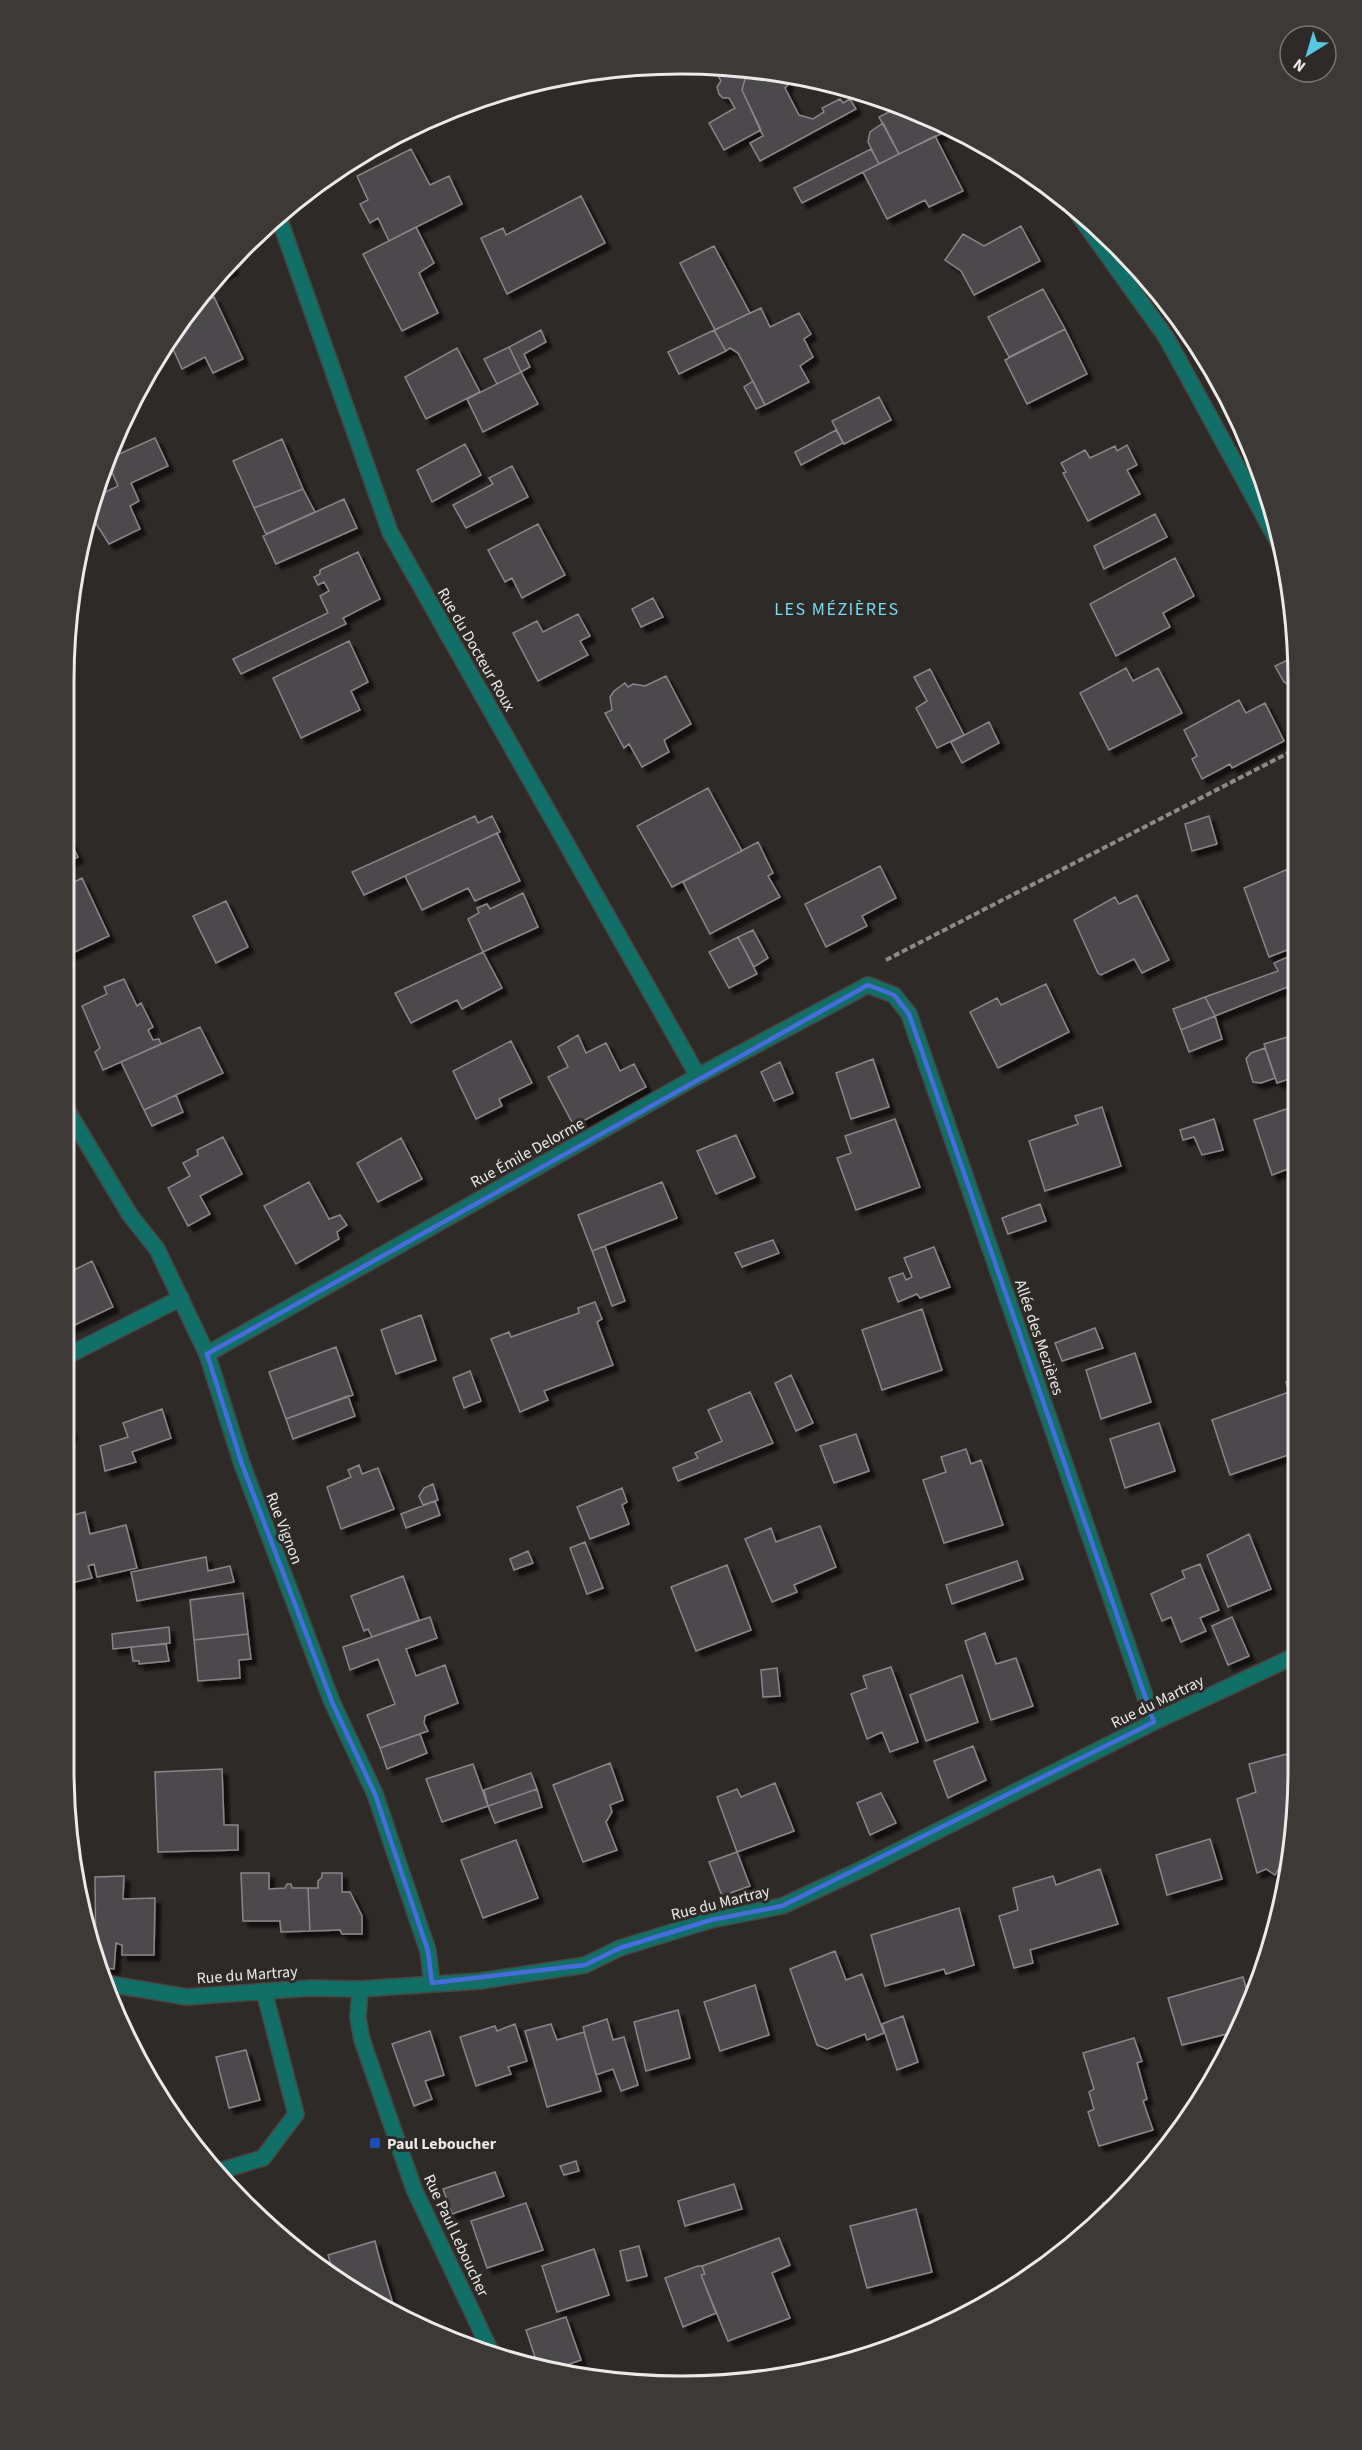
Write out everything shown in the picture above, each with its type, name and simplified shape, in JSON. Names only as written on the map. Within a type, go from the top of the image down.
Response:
[{"type":"street","name":"Rue du Docteur Roux","points":[[281,223],[390,532],[698,1076]]},
{"type":"street","points":[[1092,233],[1166,336],[1267,522]]},
{"type":"street","name":"Rue Émile Delorme","points":[[207,1353],[698,1076],[868,985]]},
{"type":"street","name":"Allée des Mezières","points":[[868,985],[894,994],[909,1014],[1154,1722]]},
{"type":"street","name":"Rue Vignon","points":[[74,1122],[130,1215],[157,1249],[207,1353],[242,1464],[332,1702],[375,1794],[428,1951],[432,1983]]},
{"type":"street","points":[[74,1352],[181,1298]]},
{"type":"street","name":"Rue du Martray","points":[[114,1985],[187,1997],[325,1987],[360,1989],[480,1981],[585,1965],[620,1948],[711,1920],[782,1906],[860,1870],[1154,1722],[1288,1659]]},
{"type":"street","name":"Rue Paul Leboucher","points":[[360,1989],[358,2018],[362,2040],[414,2189],[488,2344]]},
{"type":"street","points":[[224,2170],[263,2158],[296,2114],[264,1991]]},
{"type":"path","points":[[868,985],[887,958],[1288,753]]},
{"type":"highlighted area","points":[[868,985],[894,995],[909,1014],[1154,1722],[782,1906],[711,1920],[620,1948],[585,1965],[432,1983],[428,1951],[375,1794],[332,1702],[242,1464],[207,1354]]},
{"type":"building","points":[[718,75],[747,78],[742,90],[761,130],[724,150],[709,123],[735,108],[729,98],[723,98],[719,94],[717,87],[721,81]]},
{"type":"building","points":[[745,79],[787,83],[785,88],[799,115],[813,119],[824,112],[822,108],[840,99],[843,103],[850,99],[856,109],[760,161],[750,143],[763,136],[742,90]]},
{"type":"building","points":[[890,111],[943,133],[899,154],[879,117]]},
{"type":"building","points":[[883,123],[899,154],[879,164],[868,142],[870,132]]},
{"type":"building","points":[[935,136],[963,191],[929,207],[925,200],[887,219],[863,172]]},
{"type":"building","points":[[411,149],[430,185],[449,176],[462,204],[389,241],[378,218],[370,223],[360,204],[368,200],[357,176]]},
{"type":"building","points":[[871,149],[879,164],[802,203],[794,188]]},
{"type":"building","points":[[581,196],[605,243],[507,294],[481,238],[503,228],[506,235]]},
{"type":"building","points":[[1021,226],[1040,261],[974,295],[961,271],[945,260],[963,234],[984,246]]},
{"type":"building","points":[[416,227],[434,263],[419,273],[438,313],[402,331],[363,254]]},
{"type":"building","points":[[714,246],[750,313],[715,330],[680,263]]},
{"type":"building","points":[[1043,289],[1065,329],[1009,357],[988,317]]},
{"type":"building","points":[[214,297],[243,359],[213,373],[205,357],[182,369],[173,348],[208,299]]},
{"type":"building","points":[[761,308],[770,327],[799,313],[811,334],[804,339],[813,357],[800,366],[809,382],[765,405],[738,353],[730,348],[726,351],[714,330]]},
{"type":"building","points":[[1065,329],[1087,374],[1027,404],[1005,360]]},
{"type":"building","points":[[541,330],[546,342],[524,354],[530,367],[521,372],[509,347]]},
{"type":"building","points":[[714,330],[726,351],[679,374],[668,352]]},
{"type":"building","points":[[509,347],[521,372],[497,384],[484,359]]},
{"type":"building","points":[[457,348],[480,392],[426,419],[405,377]]},
{"type":"building","points":[[521,372],[538,404],[483,432],[467,399]]},
{"type":"building","points":[[753,381],[765,405],[756,409],[744,387]]},
{"type":"building","points":[[879,397],[891,420],[844,444],[832,421]]},
{"type":"building","points":[[836,430],[843,443],[801,465],[795,452]]},
{"type":"building","points":[[155,438],[168,466],[131,483],[139,501],[130,506],[140,529],[109,544],[95,522],[104,493],[118,486],[112,471],[118,454]]},
{"type":"building","points":[[282,439],[303,489],[254,508],[233,461]]},
{"type":"building","points":[[465,444],[481,475],[432,502],[417,470]]},
{"type":"building","points":[[1127,445],[1137,465],[1127,470],[1140,494],[1088,521],[1063,473],[1066,472],[1061,463],[1085,450],[1090,458],[1115,446],[1117,451]]},
{"type":"building","points":[[512,466],[528,497],[466,528],[453,505],[493,484],[489,478]]},
{"type":"building","points":[[303,489],[315,512],[266,534],[254,508]]},
{"type":"building","points":[[344,499],[357,528],[276,564],[263,536]]},
{"type":"building","points":[[1155,514],[1167,537],[1104,569],[1094,546]]},
{"type":"building","points":[[538,524],[565,575],[522,598],[512,578],[505,582],[488,550]]},
{"type":"building","points":[[358,552],[380,599],[343,618],[346,624],[241,674],[233,659],[328,613],[320,596],[329,591],[324,582],[318,585],[314,577],[320,574],[320,570]]},
{"type":"building","points":[[1175,558],[1194,596],[1163,613],[1170,627],[1116,656],[1090,604]]},
{"type":"building","points":[[653,598],[663,617],[641,627],[632,609]]},
{"type":"building","points":[[578,614],[590,636],[580,641],[588,655],[538,681],[513,633],[537,621],[543,632]]},
{"type":"building","points":[[349,641],[368,682],[351,691],[360,710],[301,738],[273,678]]},
{"type":"building","points":[[1287,660],[1288,684],[1284,682],[1275,666]]},
{"type":"building","points":[[1126,668],[1133,681],[1158,668],[1182,713],[1109,750],[1080,693]]},
{"type":"building","points":[[930,669],[964,735],[937,748],[916,708],[927,701],[914,677]]},
{"type":"building","points":[[666,676],[691,724],[664,740],[669,752],[642,767],[629,744],[624,748],[605,713],[612,710],[610,697],[614,691],[625,683],[628,687],[633,684],[645,686]]},
{"type":"building","points":[[1239,700],[1246,713],[1265,703],[1284,741],[1232,768],[1230,764],[1202,779],[1192,759],[1197,756],[1184,730]]},
{"type":"building","points":[[989,722],[999,743],[962,763],[951,742]]},
{"type":"building","points":[[708,788],[742,851],[672,887],[637,826]]},
{"type":"building","points":[[475,816],[478,823],[492,816],[500,832],[364,895],[352,872]]},
{"type":"building","points":[[1209,816],[1217,844],[1192,851],[1185,824]]},
{"type":"building","points":[[497,833],[520,881],[475,901],[468,888],[422,910],[405,876]]},
{"type":"building","points":[[758,842],[773,873],[768,876],[780,897],[710,934],[683,882]]},
{"type":"building","points":[[880,866],[896,898],[862,916],[867,926],[826,947],[805,904]]},
{"type":"building","points":[[1288,869],[1288,952],[1287,950],[1269,957],[1244,888]]},
{"type":"building","points":[[82,878],[109,936],[74,952],[74,882]]},
{"type":"building","points":[[523,893],[538,927],[483,952],[468,919],[479,913],[477,908],[487,904],[490,909]]},
{"type":"building","points":[[1137,895],[1169,960],[1142,973],[1134,959],[1101,975],[1098,973],[1074,920],[1115,897],[1119,904]]},
{"type":"building","points":[[226,901],[248,947],[216,963],[193,916]]},
{"type":"building","points":[[753,930],[768,958],[754,967],[738,937]]},
{"type":"building","points":[[738,937],[757,974],[729,988],[709,952]]},
{"type":"building","points":[[483,952],[502,988],[462,1009],[457,1000],[411,1023],[395,993]]},
{"type":"building","points":[[1288,957],[1288,987],[1215,1016],[1205,997],[1278,971],[1274,963]]},
{"type":"building","points":[[124,979],[137,1006],[141,1003],[153,1027],[148,1030],[153,1040],[159,1039],[161,1044],[103,1070],[95,1052],[100,1048],[82,1006],[107,994],[104,987]]},
{"type":"building","points":[[1046,984],[1069,1032],[998,1068],[970,1012],[997,998],[1001,1005]]},
{"type":"building","points":[[1205,997],[1215,1016],[1181,1030],[1173,1009]]},
{"type":"building","points":[[1215,1016],[1222,1039],[1189,1052],[1181,1030]]},
{"type":"building","points":[[200,1027],[223,1073],[144,1110],[121,1062]]},
{"type":"building","points":[[578,1035],[586,1053],[606,1043],[620,1071],[634,1064],[646,1087],[574,1126],[548,1077],[568,1067],[558,1047]]},
{"type":"building","points":[[1288,1037],[1288,1079],[1277,1083],[1264,1044]]},
{"type":"building","points":[[511,1041],[532,1083],[499,1099],[502,1106],[476,1119],[453,1071]]},
{"type":"building","points":[[1265,1048],[1275,1078],[1261,1083],[1253,1082],[1246,1059],[1251,1053]]},
{"type":"building","points":[[873,1059],[889,1107],[851,1119],[836,1073]]},
{"type":"building","points":[[780,1062],[793,1093],[774,1101],[761,1072]]},
{"type":"building","points":[[176,1095],[183,1112],[152,1126],[144,1110]]},
{"type":"building","points":[[1102,1107],[1121,1166],[1045,1191],[1029,1141],[1078,1124],[1075,1116]]},
{"type":"building","points":[[1288,1108],[1288,1169],[1272,1175],[1254,1120]]},
{"type":"building","points":[[895,1119],[920,1187],[856,1210],[837,1158],[851,1153],[845,1136]]},
{"type":"building","points":[[1214,1119],[1223,1150],[1202,1155],[1194,1137],[1183,1140],[1180,1130]]},
{"type":"building","points":[[736,1135],[755,1177],[716,1194],[697,1151]]},
{"type":"building","points":[[223,1137],[242,1174],[200,1196],[210,1214],[188,1226],[168,1188],[190,1176],[183,1163],[198,1155],[197,1150]]},
{"type":"building","points":[[401,1138],[422,1179],[378,1202],[357,1163]]},
{"type":"building","points":[[309,1182],[329,1219],[340,1215],[347,1225],[337,1232],[339,1239],[296,1264],[264,1206]]},
{"type":"building","points":[[662,1182],[677,1218],[592,1251],[578,1215]]},
{"type":"building","points":[[1040,1204],[1046,1221],[1008,1234],[1002,1218]]},
{"type":"building","points":[[773,1240],[779,1253],[742,1267],[735,1253]]},
{"type":"building","points":[[605,1246],[625,1301],[612,1306],[592,1251]]},
{"type":"building","points":[[934,1247],[950,1287],[920,1298],[917,1294],[898,1302],[889,1278],[903,1273],[906,1280],[912,1277],[904,1258]]},
{"type":"building","points":[[92,1261],[113,1307],[74,1325],[74,1270]]},
{"type":"building","points":[[595,1302],[602,1319],[597,1322],[613,1365],[544,1391],[548,1400],[520,1412],[491,1339],[509,1332],[511,1337],[579,1313],[578,1308]]},
{"type":"building","points":[[922,1309],[942,1370],[882,1390],[862,1330]]},
{"type":"building","points":[[421,1315],[436,1360],[396,1374],[381,1330]]},
{"type":"building","points":[[1095,1328],[1103,1348],[1062,1361],[1055,1343]]},
{"type":"building","points":[[336,1347],[353,1395],[286,1419],[269,1372]]},
{"type":"building","points":[[1135,1353],[1151,1402],[1101,1419],[1086,1370]]},
{"type":"building","points":[[470,1371],[481,1401],[464,1408],[453,1378]]},
{"type":"building","points":[[791,1375],[813,1423],[796,1431],[775,1383]]},
{"type":"building","points":[[750,1392],[773,1443],[678,1481],[673,1468],[698,1458],[695,1453],[722,1441],[708,1410]]},
{"type":"building","points":[[1288,1392],[1288,1455],[1230,1475],[1212,1420]]},
{"type":"building","points":[[348,1396],[355,1416],[293,1439],[286,1419]]},
{"type":"building","points":[[162,1409],[171,1438],[132,1452],[136,1462],[105,1471],[100,1446],[128,1437],[123,1423]]},
{"type":"building","points":[[1159,1423],[1175,1471],[1125,1488],[1110,1439]]},
{"type":"building","points":[[856,1434],[869,1471],[834,1483],[820,1446]]},
{"type":"building","points":[[966,1449],[971,1464],[981,1460],[1003,1525],[944,1543],[923,1480],[946,1472],[941,1457]]},
{"type":"building","points":[[359,1465],[362,1474],[378,1468],[394,1509],[341,1529],[327,1487],[351,1477],[348,1470]]},
{"type":"building","points":[[433,1484],[438,1500],[423,1505],[419,1496],[424,1488]]},
{"type":"building","points":[[622,1488],[627,1502],[622,1505],[629,1524],[590,1539],[577,1507]]},
{"type":"building","points":[[435,1501],[440,1515],[406,1528],[401,1514]]},
{"type":"building","points":[[85,1512],[90,1534],[126,1525],[137,1568],[97,1577],[94,1564],[88,1566],[92,1578],[74,1582],[74,1515]]},
{"type":"building","points":[[820,1526],[836,1567],[794,1585],[797,1592],[772,1602],[745,1539],[771,1528],[776,1542]]},
{"type":"building","points":[[1249,1534],[1271,1589],[1228,1607],[1207,1555]]},
{"type":"building","points":[[585,1542],[603,1588],[587,1594],[570,1548]]},
{"type":"building","points":[[528,1551],[533,1563],[514,1570],[510,1559]]},
{"type":"building","points":[[206,1557],[208,1571],[230,1566],[234,1582],[137,1601],[131,1572]]},
{"type":"building","points":[[1017,1561],[1023,1579],[952,1604],[946,1585]]},
{"type":"building","points":[[1200,1564],[1219,1610],[1200,1618],[1206,1631],[1181,1642],[1171,1617],[1162,1621],[1151,1594],[1185,1578],[1182,1571]]},
{"type":"building","points":[[727,1565],[751,1630],[696,1651],[671,1587]]},
{"type":"building","points":[[403,1576],[419,1620],[372,1637],[368,1629],[364,1631],[351,1596]]},
{"type":"building","points":[[243,1593],[248,1634],[194,1640],[190,1600]]},
{"type":"building","points":[[430,1617],[437,1638],[406,1649],[416,1676],[445,1665],[458,1703],[425,1716],[424,1723],[428,1731],[380,1748],[367,1715],[395,1704],[378,1659],[350,1670],[343,1647]]},
{"type":"building","points":[[1232,1617],[1249,1656],[1228,1665],[1212,1626]]},
{"type":"building","points":[[169,1627],[170,1643],[113,1649],[112,1634]]},
{"type":"building","points":[[985,1633],[996,1664],[1016,1658],[1033,1706],[991,1720],[965,1641]]},
{"type":"building","points":[[248,1634],[251,1659],[239,1660],[240,1678],[198,1681],[194,1640]]},
{"type":"building","points":[[166,1644],[169,1661],[139,1664],[139,1661],[133,1661],[131,1647]]},
{"type":"building","points":[[891,1667],[918,1742],[890,1752],[882,1732],[867,1739],[851,1694],[867,1688],[863,1676]]},
{"type":"building","points":[[777,1668],[780,1696],[763,1697],[761,1670]]},
{"type":"building","points":[[962,1675],[978,1722],[926,1741],[910,1695]]},
{"type":"building","points":[[420,1734],[427,1753],[387,1769],[380,1748]]},
{"type":"building","points":[[973,1746],[986,1780],[948,1798],[934,1761]]},
{"type":"building","points":[[1288,1754],[1287,1809],[1283,1848],[1280,1866],[1275,1875],[1266,1869],[1257,1873],[1237,1799],[1256,1792],[1249,1764]]},
{"type":"building","points":[[610,1763],[623,1800],[610,1805],[612,1812],[606,1822],[617,1850],[583,1862],[553,1785]]},
{"type":"building","points":[[473,1764],[488,1806],[442,1822],[426,1779]]},
{"type":"building","points":[[222,1769],[224,1825],[238,1825],[238,1850],[158,1852],[155,1772]]},
{"type":"building","points":[[531,1773],[537,1789],[488,1806],[484,1790]]},
{"type":"building","points":[[775,1783],[794,1831],[737,1852],[717,1797],[737,1789],[741,1797]]},
{"type":"building","points":[[537,1789],[542,1807],[495,1823],[488,1806]]},
{"type":"building","points":[[881,1793],[896,1823],[870,1835],[857,1803]]},
{"type":"building","points":[[1210,1839],[1222,1879],[1167,1895],[1156,1855]]},
{"type":"building","points":[[516,1840],[538,1898],[483,1918],[461,1860]]},
{"type":"building","points":[[737,1852],[750,1886],[722,1896],[709,1862]]},
{"type":"building","points":[[1100,1869],[1118,1924],[1030,1950],[1033,1963],[1014,1968],[999,1916],[1018,1910],[1013,1888],[1053,1876],[1056,1885]]},
{"type":"building","points":[[241,1873],[269,1873],[269,1889],[285,1888],[287,1884],[291,1884],[292,1888],[308,1888],[310,1931],[281,1932],[280,1921],[243,1921]]},
{"type":"building","points":[[322,1873],[342,1873],[342,1892],[350,1892],[362,1916],[362,1934],[342,1934],[340,1930],[310,1931],[308,1888],[318,1888],[318,1881]]},
{"type":"building","points":[[124,1876],[123,1899],[155,1898],[154,1955],[122,1955],[122,1945],[116,1943],[114,1969],[108,1968],[96,1931],[95,1877]]},
{"type":"building","points":[[959,1908],[974,1965],[946,1974],[944,1969],[885,1986],[871,1935]]},
{"type":"building","points":[[835,1951],[846,1980],[862,1974],[884,2033],[867,2040],[865,2034],[827,2049],[817,2045],[790,1969]]},
{"type":"building","points":[[1243,1977],[1246,1989],[1228,2034],[1182,2045],[1168,1998]]},
{"type":"building","points":[[755,1985],[769,2035],[720,2051],[704,2002]]},
{"type":"building","points":[[678,2010],[690,2058],[646,2071],[634,2022]]},
{"type":"building","points":[[903,2016],[918,2062],[897,2070],[882,2024]]},
{"type":"building","points":[[607,2019],[613,2040],[624,2037],[638,2085],[621,2091],[613,2069],[596,2075],[583,2027]]},
{"type":"building","points":[[515,2024],[527,2061],[508,2067],[511,2074],[476,2086],[460,2037],[495,2026],[497,2031]]},
{"type":"building","points":[[551,2024],[557,2040],[584,2032],[601,2091],[547,2107],[525,2031]]},
{"type":"building","points":[[430,2031],[444,2075],[425,2081],[432,2099],[414,2106],[392,2044]]},
{"type":"building","points":[[1134,2038],[1142,2061],[1137,2063],[1147,2099],[1143,2101],[1153,2130],[1099,2146],[1088,2112],[1094,2109],[1089,2092],[1094,2089],[1083,2053]]},
{"type":"building","points":[[246,2050],[260,2100],[229,2108],[216,2057]]},
{"type":"building","points":[[576,2161],[579,2171],[564,2175],[560,2166]]},
{"type":"building","points":[[495,2172],[504,2196],[452,2214],[443,2189]]},
{"type":"building","points":[[734,2184],[742,2209],[685,2226],[678,2201]]},
{"type":"building","points":[[526,2203],[543,2250],[487,2268],[471,2221]]},
{"type":"building","points":[[916,2209],[932,2272],[867,2288],[850,2226]]},
{"type":"building","points":[[779,2238],[790,2265],[772,2273],[790,2318],[728,2341],[701,2275],[705,2274],[702,2266]]},
{"type":"building","points":[[375,2241],[393,2304],[331,2266],[328,2255]]},
{"type":"building","points":[[639,2246],[647,2276],[627,2281],[620,2251]]},
{"type":"building","points":[[594,2249],[609,2295],[557,2312],[542,2266]]},
{"type":"building","points":[[702,2266],[705,2274],[701,2275],[716,2313],[683,2327],[665,2278]]},
{"type":"building","points":[[566,2317],[581,2360],[565,2366],[536,2359],[526,2330]]},
{"type":"place","name":"Paul Leboucher","points":[[375,2143]]},
{"type":"district","name":"LES MÉZIÈRES","points":[[837,609]]}]
